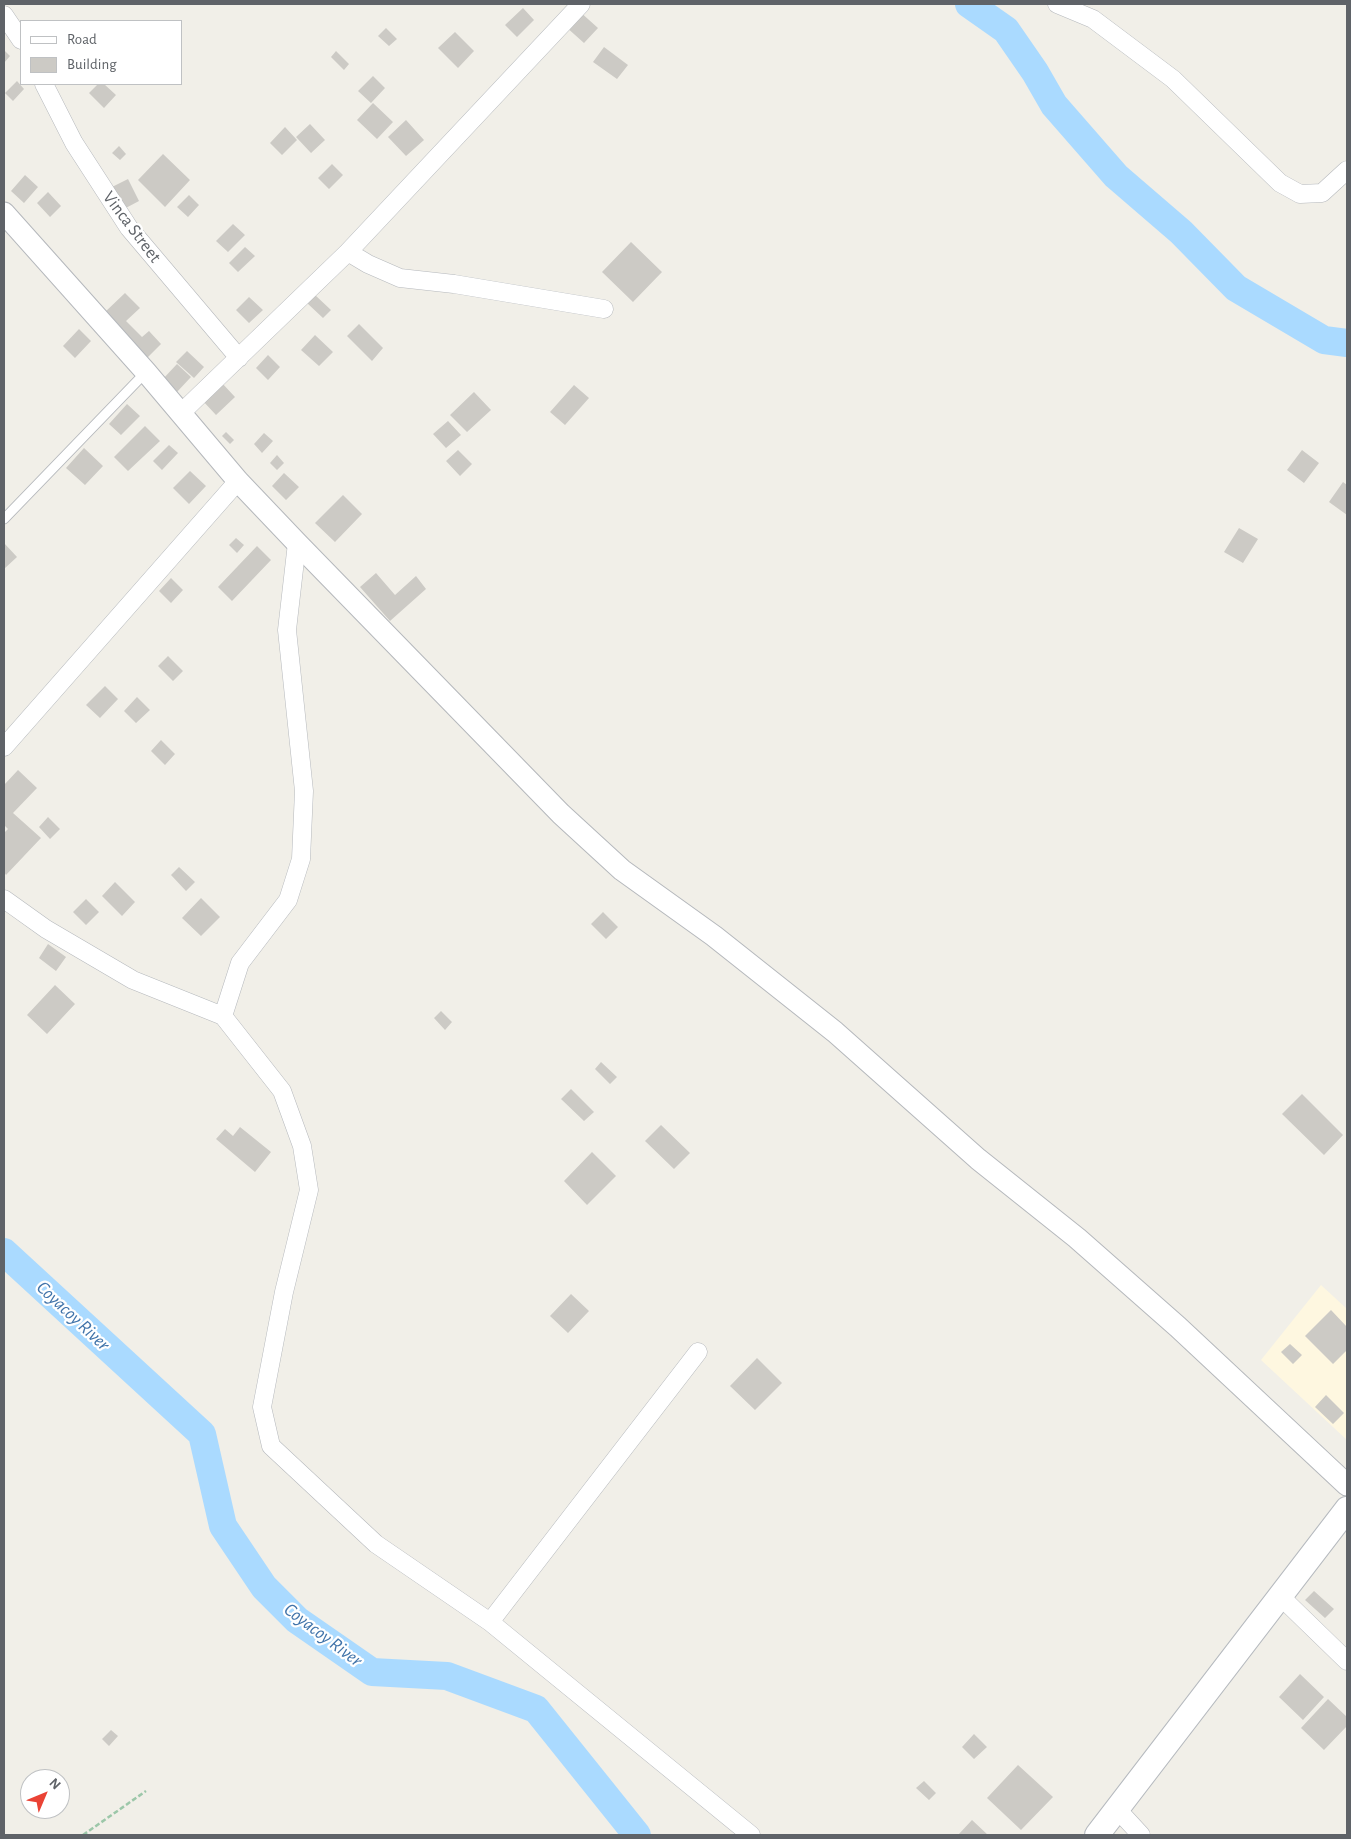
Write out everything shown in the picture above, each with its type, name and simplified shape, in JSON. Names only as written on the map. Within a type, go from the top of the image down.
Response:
[{"type":"main road","points":[[1097,1835],[1347,1509]]},
{"type":"street","points":[[182,413],[348,252],[581,4]]},
{"type":"street","points":[[1057,4],[1093,19],[1174,79],[1280,183],[1300,194],[1322,193],[1347,170]]},
{"type":"street","points":[[4,15],[20,39]]},
{"type":"street","name":"Vinca Street","points":[[45,85],[74,143],[129,228],[239,358]]},
{"type":"street","points":[[4,213],[182,413],[238,481],[561,814],[622,870],[714,936],[835,1032],[978,1159],[1084,1244],[1178,1327],[1347,1485]]},
{"type":"street","points":[[348,252],[368,264],[400,278],[454,284],[604,310]]},
{"type":"street","points":[[4,747],[238,481]]},
{"type":"street","points":[[223,1016],[240,963],[288,900],[301,859],[304,791],[287,630],[297,543]]},
{"type":"street","points":[[4,899],[46,929],[133,980],[223,1016],[282,1091],[302,1146],[309,1190],[284,1292],[262,1407],[271,1446],[376,1544],[490,1622],[751,1835]]},
{"type":"street","points":[[490,1622],[698,1352]]},
{"type":"street","points":[[1280,1596],[1347,1661]]},
{"type":"street","points":[[1116,1810],[1141,1835]]},
{"type":"lane","points":[[4,519],[146,372]]},
{"type":"path","points":[[83,1835],[146,1791]]},
{"type":"shaded area","points":[[1321,1285],[1347,1309],[1347,1440],[1261,1360]]},
{"type":"building","points":[[523,8],[534,20],[517,37],[505,25]]},
{"type":"building","points":[[579,11],[598,28],[584,43],[565,26]]},
{"type":"building","points":[[386,28],[397,39],[389,46],[378,36]]},
{"type":"building","points":[[455,32],[474,51],[458,68],[438,48]]},
{"type":"building","points":[[604,47],[628,65],[617,79],[593,62]]},
{"type":"building","points":[[4,50],[10,56],[4,63]]},
{"type":"building","points":[[336,51],[349,64],[344,70],[331,57]]},
{"type":"building","points":[[373,76],[385,88],[371,103],[358,91]]},
{"type":"building","points":[[17,81],[24,89],[13,101],[5,93]]},
{"type":"building","points":[[97,85],[105,85],[116,95],[104,108],[89,93]]},
{"type":"building","points":[[373,103],[393,122],[377,139],[357,120]]},
{"type":"building","points":[[406,120],[424,140],[406,156],[388,137]]},
{"type":"building","points":[[310,124],[325,140],[311,153],[296,137]]},
{"type":"building","points":[[285,127],[297,140],[282,155],[270,143]]},
{"type":"building","points":[[119,146],[126,154],[120,160],[112,153]]},
{"type":"building","points":[[163,154],[190,180],[165,207],[138,180]]},
{"type":"building","points":[[332,164],[343,175],[329,189],[318,178]]},
{"type":"building","points":[[25,175],[38,187],[24,203],[11,191]]},
{"type":"building","points":[[128,179],[139,201],[122,210],[110,188]]},
{"type":"building","points":[[48,192],[61,206],[50,217],[37,203]]},
{"type":"building","points":[[189,195],[199,205],[188,217],[177,207]]},
{"type":"building","points":[[233,224],[245,235],[228,252],[216,241]]},
{"type":"building","points":[[631,242],[662,272],[633,302],[602,272]]},
{"type":"building","points":[[245,247],[255,256],[238,272],[229,263]]},
{"type":"building","points":[[125,293],[140,308],[126,321],[142,337],[149,331],[161,344],[147,358],[104,313]]},
{"type":"building","points":[[315,295],[331,310],[323,318],[307,303]]},
{"type":"building","points":[[249,297],[263,310],[249,323],[236,310]]},
{"type":"building","points":[[359,324],[383,348],[372,361],[347,336]]},
{"type":"building","points":[[79,329],[91,341],[75,358],[63,346]]},
{"type":"building","points":[[315,335],[333,352],[319,366],[301,350]]},
{"type":"building","points":[[187,351],[204,367],[194,378],[176,362]]},
{"type":"building","points":[[268,355],[280,367],[268,380],[256,368]]},
{"type":"building","points":[[177,364],[191,377],[176,393],[162,380]]},
{"type":"building","points":[[221,382],[235,397],[216,415],[202,400]]},
{"type":"building","points":[[574,385],[589,398],[565,425],[550,412]]},
{"type":"building","points":[[474,392],[491,410],[467,432],[450,415]]},
{"type":"building","points":[[127,404],[140,416],[121,435],[109,424]]},
{"type":"building","points":[[448,421],[461,435],[446,448],[433,434]]},
{"type":"building","points":[[145,426],[160,441],[128,471],[114,457]]},
{"type":"building","points":[[226,432],[234,440],[230,444],[222,436]]},
{"type":"building","points":[[264,433],[273,441],[262,453],[254,444]]},
{"type":"building","points":[[169,445],[178,453],[162,470],[153,461]]},
{"type":"building","points":[[84,448],[103,466],[85,485],[66,468]]},
{"type":"building","points":[[458,450],[472,464],[460,476],[446,461]]},
{"type":"building","points":[[1302,450],[1319,463],[1304,483],[1287,470]]},
{"type":"building","points":[[277,455],[284,463],[277,470],[270,463]]},
{"type":"building","points":[[190,471],[206,486],[189,504],[173,488]]},
{"type":"building","points":[[284,473],[299,487],[286,500],[272,486]]},
{"type":"building","points":[[1343,482],[1347,485],[1347,515],[1329,502]]},
{"type":"building","points":[[343,495],[362,514],[335,542],[315,523]]},
{"type":"building","points":[[1239,528],[1258,539],[1243,563],[1224,552]]},
{"type":"building","points":[[236,538],[244,545],[237,553],[229,545]]},
{"type":"building","points":[[4,543],[17,557],[4,569]]},
{"type":"building","points":[[257,546],[271,560],[232,601],[218,587]]},
{"type":"building","points":[[376,573],[395,595],[416,576],[426,589],[390,621],[360,587]]},
{"type":"building","points":[[171,578],[183,590],[171,603],[159,591]]},
{"type":"building","points":[[168,656],[183,671],[173,681],[158,666]]},
{"type":"building","points":[[105,686],[118,699],[100,718],[86,705]]},
{"type":"building","points":[[137,697],[150,710],[136,723],[124,711]]},
{"type":"building","points":[[161,740],[175,754],[165,765],[151,751]]},
{"type":"building","points":[[18,770],[37,788],[13,813],[41,838],[6,875],[4,872],[4,833],[8,829],[4,825],[4,785]]},
{"type":"building","points":[[48,817],[60,829],[50,839],[39,827]]},
{"type":"building","points":[[179,867],[195,882],[186,891],[171,875]]},
{"type":"building","points":[[115,882],[135,902],[122,916],[102,896]]},
{"type":"building","points":[[201,898],[220,917],[201,936],[182,918]]},
{"type":"building","points":[[86,899],[99,912],[86,925],[73,912]]},
{"type":"building","points":[[603,912],[618,927],[606,939],[591,924]]},
{"type":"building","points":[[48,944],[66,957],[56,971],[39,958]]},
{"type":"building","points":[[55,985],[75,1004],[47,1034],[27,1015]]},
{"type":"building","points":[[441,1011],[452,1022],[445,1030],[434,1018]]},
{"type":"building","points":[[601,1062],[617,1077],[610,1084],[595,1069]]},
{"type":"building","points":[[571,1089],[594,1112],[584,1121],[561,1099]]},
{"type":"building","points":[[1302,1094],[1343,1135],[1324,1155],[1282,1114]]},
{"type":"building","points":[[661,1125],[690,1153],[674,1169],[645,1141]]},
{"type":"building","points":[[240,1127],[271,1152],[255,1172],[216,1139],[225,1129],[233,1136]]},
{"type":"building","points":[[592,1152],[616,1176],[587,1205],[564,1181]]},
{"type":"building","points":[[571,1294],[589,1311],[568,1333],[550,1316]]},
{"type":"building","points":[[1331,1310],[1347,1327],[1347,1350],[1333,1364],[1305,1336]]},
{"type":"building","points":[[1290,1344],[1302,1355],[1293,1364],[1281,1352]]},
{"type":"building","points":[[757,1358],[782,1383],[755,1410],[730,1386]]},
{"type":"building","points":[[1326,1395],[1344,1413],[1333,1424],[1315,1407]]},
{"type":"building","points":[[1314,1591],[1334,1609],[1325,1618],[1305,1600]]},
{"type":"building","points":[[1300,1674],[1324,1697],[1303,1720],[1279,1697]]},
{"type":"building","points":[[1328,1699],[1347,1717],[1347,1726],[1324,1750],[1301,1728]]},
{"type":"building","points":[[111,1730],[118,1736],[109,1746],[102,1739]]},
{"type":"building","points":[[974,1734],[987,1747],[974,1759],[962,1747]]},
{"type":"building","points":[[1018,1765],[1053,1797],[1021,1830],[987,1798]]},
{"type":"building","points":[[924,1781],[936,1793],[929,1800],[916,1788]]},
{"type":"building","points":[[972,1820],[988,1835],[958,1835]]},
{"type":"waterway","points":[[969,4],[1006,30],[1035,72],[1054,105],[1116,176],[1181,232],[1236,288],[1324,340],[1347,343]]},
{"type":"waterway","name":"Coyacoy River","points":[[4,1252],[202,1434],[223,1526],[264,1587],[297,1620],[372,1672],[447,1676],[536,1709],[637,1835]]}]
